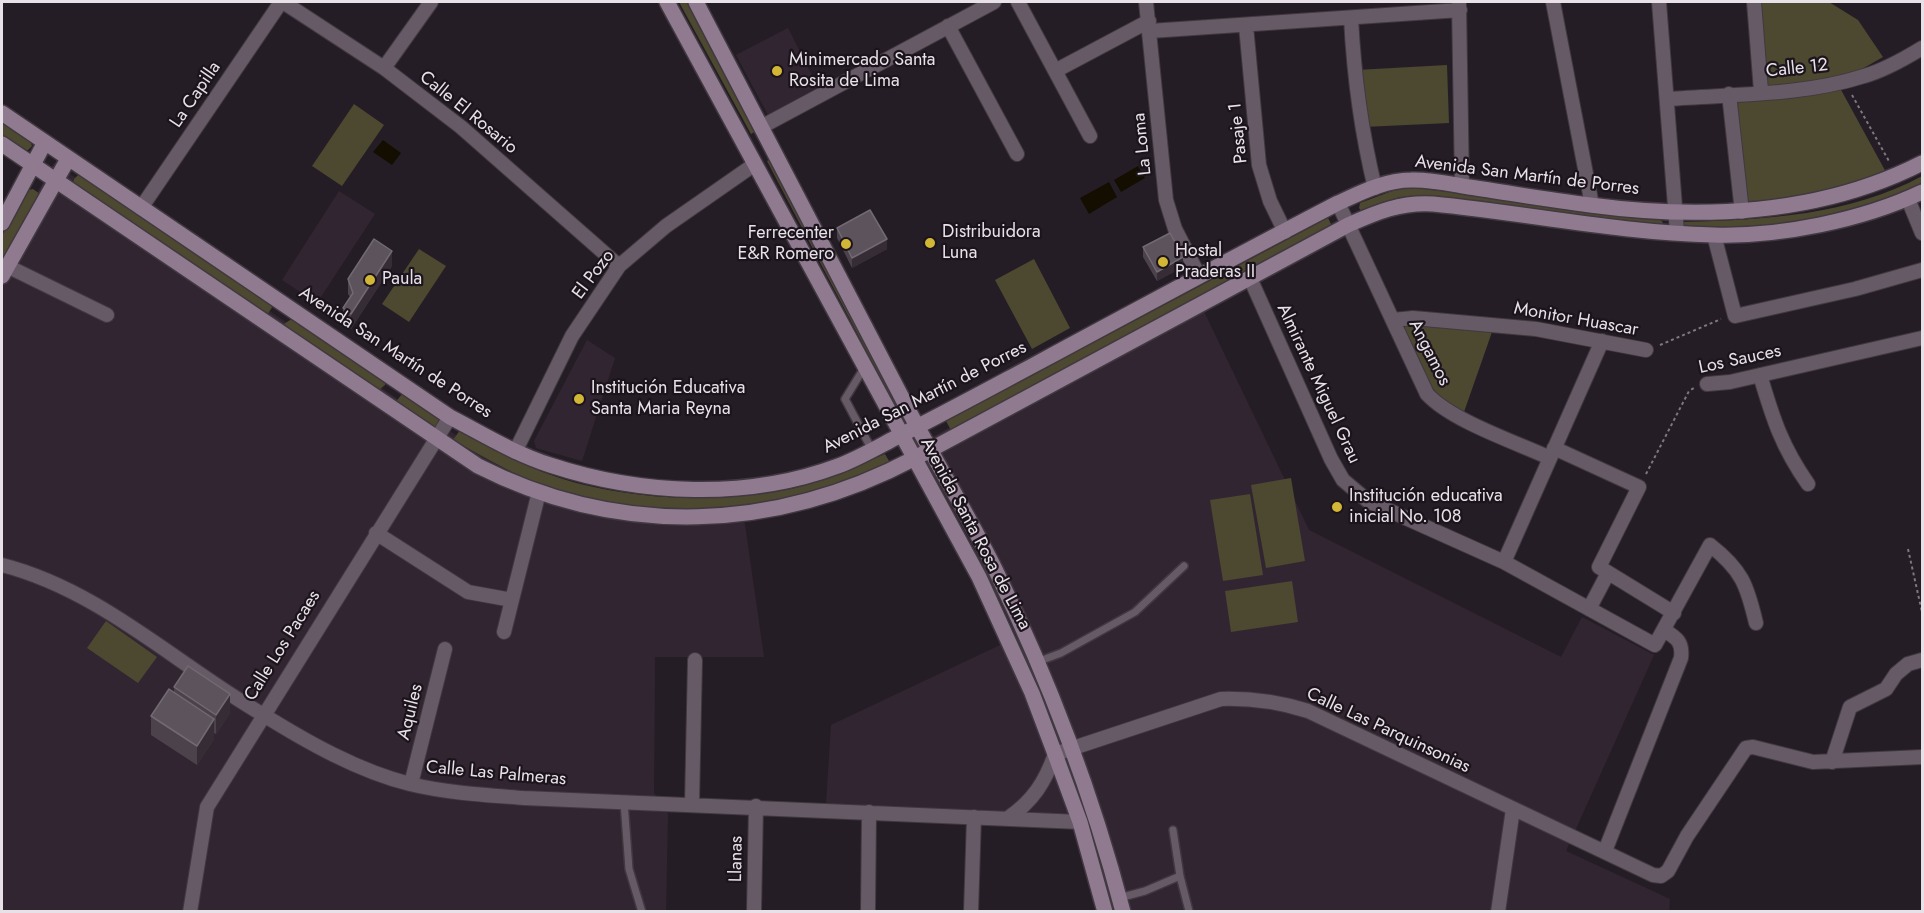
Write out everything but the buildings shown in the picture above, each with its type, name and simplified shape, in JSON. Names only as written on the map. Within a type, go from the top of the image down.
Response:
[{"type":"main road","name":"Avenida Santa Rosa de Lima","points":[[667,2],[979,577],[1032,693],[1055,754],[1080,822],[1105,912]]},
{"type":"main road","name":"Avenida Santa Rosa de Lima","points":[[696,2],[930,450],[995,569],[1037,662],[1071,747],[1102,833],[1121,905]]},
{"type":"main road","name":"Avenida San Martín de Porres","points":[[2,113],[450,417],[515,452],[550,465],[628,486],[705,489],[761,485],[801,477],[838,466],[918,427],[1338,203],[1375,188],[1409,180],[1592,206],[1676,213],[1742,212],[1820,200],[1897,176],[1923,163]]},
{"type":"main road","points":[[2,223],[45,142]]},
{"type":"main road","points":[[2,144],[435,439],[497,475],[539,492],[626,514],[705,517],[742,515],[817,499],[856,487],[915,458],[1348,225],[1379,211],[1413,203],[1714,235],[1771,232],[1810,225],[1878,210],[1923,192]]},
{"type":"main road","points":[[4,271],[68,159]]},
{"type":"main road","points":[[269,326],[284,304]]},
{"type":"main road","points":[[381,402],[396,380]]},
{"type":"main road","points":[[626,514],[628,486]]},
{"type":"main road","points":[[705,489],[705,517]]},
{"type":"street","name":"Calle El Rosario","points":[[282,2],[384,68],[461,127],[619,266]]},
{"type":"street","name":"La Capilla","points":[[141,208],[282,2]]},
{"type":"street","points":[[384,68],[431,2]]},
{"type":"street","points":[[761,127],[994,2]]},
{"type":"street","points":[[1018,2],[1090,136]]},
{"type":"street","name":"La Loma","points":[[1146,2],[1166,200],[1175,229],[1198,276]]},
{"type":"street","points":[[1553,2],[1592,206]]},
{"type":"street","points":[[1659,2],[1677,232]]},
{"type":"street","points":[[1754,2],[1761,92]]},
{"type":"street","points":[[1055,71],[1149,26],[1246,26],[1351,18],[1459,6],[1462,186]]},
{"type":"street","points":[[1351,18],[1353,72],[1361,129],[1375,188]]},
{"type":"street","points":[[948,26],[1017,154]]},
{"type":"street","name":"Pasaje 1","points":[[1246,26],[1259,165],[1270,201],[1285,231]]},
{"type":"street","name":"Calle 12","points":[[1668,99],[1761,92],[1844,82],[1890,66],[1923,48]]},
{"type":"street","points":[[1729,94],[1742,212]]},
{"type":"street","name":"El Pozo","points":[[515,452],[572,336],[619,266],[666,226],[755,164]]},
{"type":"street","points":[[1908,199],[1923,233]]},
{"type":"street","name":"Angamos","points":[[1338,203],[1419,381],[1437,404],[1639,487]]},
{"type":"street","points":[[1714,235],[1734,316],[1855,289],[1923,270]]},
{"type":"street","points":[[4,271],[107,315]]},
{"type":"street","name":"Almirante Miguel Grau","points":[[1250,278],[1343,480],[1368,501],[1504,562],[1655,645],[1664,630]]},
{"type":"street","name":"Monitor Huascar","points":[[1393,320],[1413,318],[1536,329],[1646,350]]},
{"type":"street","name":"Los Sauces","points":[[1707,384],[1760,375],[1923,338]]},
{"type":"street","points":[[1504,562],[1602,341]]},
{"type":"street","points":[[1760,375],[1775,427],[1787,454],[1808,484]]},
{"type":"street","name":"Calle Los Pacaes","points":[[190,912],[207,807],[262,714],[450,417]]},
{"type":"street","points":[[1589,609],[1603,570],[1639,487]]},
{"type":"street","points":[[504,632],[539,492]]},
{"type":"street","points":[[376,533],[468,592],[512,600]]},
{"type":"street","points":[[1605,851],[1681,658],[1682,646],[1678,638],[1664,630],[1710,545],[1730,561],[1742,576],[1756,623]]},
{"type":"street","name":"Calle Las Palmeras","points":[[2,565],[56,584],[96,604],[262,714],[346,760],[411,784],[472,794],[1080,822]]},
{"type":"street","points":[[1603,570],[1674,613]]},
{"type":"street","name":"Aquiles","points":[[411,784],[445,650]]},
{"type":"street","points":[[692,804],[695,660]]},
{"type":"street","points":[[1923,660],[1908,664],[1896,674],[1886,689],[1850,707],[1832,762],[1886,757],[1923,758]]},
{"type":"street","name":"Calle Las Parquinsonias","points":[[1055,754],[1221,699],[1250,698],[1279,702],[1308,711],[1653,875],[1661,876],[1668,871],[1746,748],[1753,747],[1813,762],[1832,762]]},
{"type":"street","points":[[1008,818],[1035,795],[1044,783],[1055,754]]},
{"type":"street","name":"Llanas","points":[[754,912],[756,806]]},
{"type":"street","points":[[1498,912],[1513,809]]},
{"type":"street","points":[[868,912],[869,812]]},
{"type":"street","points":[[971,912],[974,817]]},
{"type":"lane","points":[[864,368],[845,399],[872,450]]},
{"type":"lane","points":[[1037,662],[1061,653],[1135,612],[1185,566]]},
{"type":"lane","points":[[624,801],[629,868],[642,912]]},
{"type":"lane","points":[[1173,830],[1180,876],[1189,911]]},
{"type":"lane","points":[[1121,905],[1145,891],[1180,876]]},
{"type":"path","points":[[1844,82],[1897,176]]},
{"type":"path","name":"Monitor Huascar","points":[[1646,350],[1715,321],[1734,316]]},
{"type":"path","name":"Los Sauces","points":[[1639,487],[1689,391],[1696,386],[1707,384]]},
{"type":"path","points":[[1908,549],[1923,612]]},
{"type":"shaded area","points":[[679,2],[687,2],[756,131],[751,134]]},
{"type":"shaded area","points":[[1756,2],[1829,2],[1858,20],[1883,57],[1848,77],[1763,87]]},
{"type":"shaded area","name":"Minimercado Santa Rosita de Lima","points":[[788,28],[818,87],[768,115],[736,55]]},
{"type":"shaded area","points":[[1447,65],[1449,123],[1364,127],[1356,70]]},
{"type":"shaded area","points":[[1840,88],[1887,174],[1818,194],[1747,204],[1733,100]]},
{"type":"shaded area","points":[[354,104],[384,125],[342,186],[312,166]]},
{"type":"shaded area","points":[[2,121],[30,140],[32,146],[22,151],[2,137]]},
{"type":"shaded area","points":[[383,140],[401,153],[392,165],[373,152]]},
{"type":"shaded area","points":[[771,159],[903,407],[898,411],[767,161]]},
{"type":"shaded area","points":[[54,163],[418,413],[520,472],[624,500],[742,504],[764,657],[655,657],[654,793],[668,814],[666,911],[2,912],[2,254]]},
{"type":"shaded area","points":[[1138,166],[1145,178],[1121,192],[1114,180]]},
{"type":"shaded area","points":[[79,174],[273,306],[267,315],[73,185],[74,179]]},
{"type":"shaded area","points":[[1922,176],[1922,183],[1896,195],[1867,206],[1806,221],[1712,229],[1683,228],[1682,224],[1684,222],[1776,217],[1837,207],[1895,189]]},
{"type":"shaded area","points":[[1109,182],[1117,197],[1089,214],[1080,198]]},
{"type":"shaded area","points":[[1400,188],[1418,188],[1661,220],[1663,223],[1662,226],[1425,196],[1400,197],[1362,212],[1359,208],[1360,203]]},
{"type":"shaded area","points":[[33,189],[40,194],[2,264],[2,235],[28,190]]},
{"type":"shaded area","points":[[339,191],[375,214],[317,303],[282,280]]},
{"type":"shaded area","points":[[1328,218],[1332,226],[953,434],[946,421]]},
{"type":"shaded area","points":[[419,249],[446,266],[409,322],[382,304]]},
{"type":"shaded area","points":[[1034,259],[1070,328],[1032,349],[995,280]]},
{"type":"shaded area","points":[[1196,295],[1309,530],[1561,657],[1582,617],[1654,655],[1566,851],[1670,899],[1669,912],[1113,911],[1088,817],[826,805],[831,725],[1017,637],[995,584],[917,445]]},
{"type":"shaded area","points":[[293,318],[386,382],[385,385],[378,391],[285,329],[284,324]]},
{"type":"shaded area","points":[[1410,323],[1492,332],[1464,412],[1440,396],[1425,378],[1404,331],[1405,326]]},
{"type":"shaded area","name":"Institución Educativa Santa Maria Reyna","points":[[587,340],[615,358],[582,461],[536,448],[534,441]]},
{"type":"shaded area","points":[[402,394],[441,419],[434,430],[395,403]]},
{"type":"shaded area","points":[[460,430],[524,464],[562,479],[594,487],[662,497],[731,497],[764,494],[795,488],[829,477],[885,454],[892,466],[822,492],[768,506],[704,512],[651,509],[576,496],[529,480],[453,440]]},
{"type":"shaded area","points":[[1291,478],[1305,561],[1266,568],[1251,485]]},
{"type":"shaded area","points":[[1250,494],[1263,575],[1223,581],[1210,500]]},
{"type":"shaded area","points":[[1292,581],[1298,622],[1231,632],[1225,591]]},
{"type":"shaded area","points":[[106,621],[157,657],[138,683],[87,648]]},
{"type":"place","name":"Minimercado Santa Rosita de Lima","points":[[777,71]]},
{"type":"place","name":"Distribuidora Luna","points":[[930,243]]},
{"type":"place","name":"Ferrecenter E&R Romero","points":[[846,244]]},
{"type":"place","name":"Hostal Praderas II","points":[[1163,262]]},
{"type":"place","name":"Paula","points":[[370,280]]},
{"type":"place","name":"Institución Educativa Santa Maria Reyna","points":[[579,399]]},
{"type":"place","name":"Institución educativa inicial No. 108","points":[[1337,507]]}]
